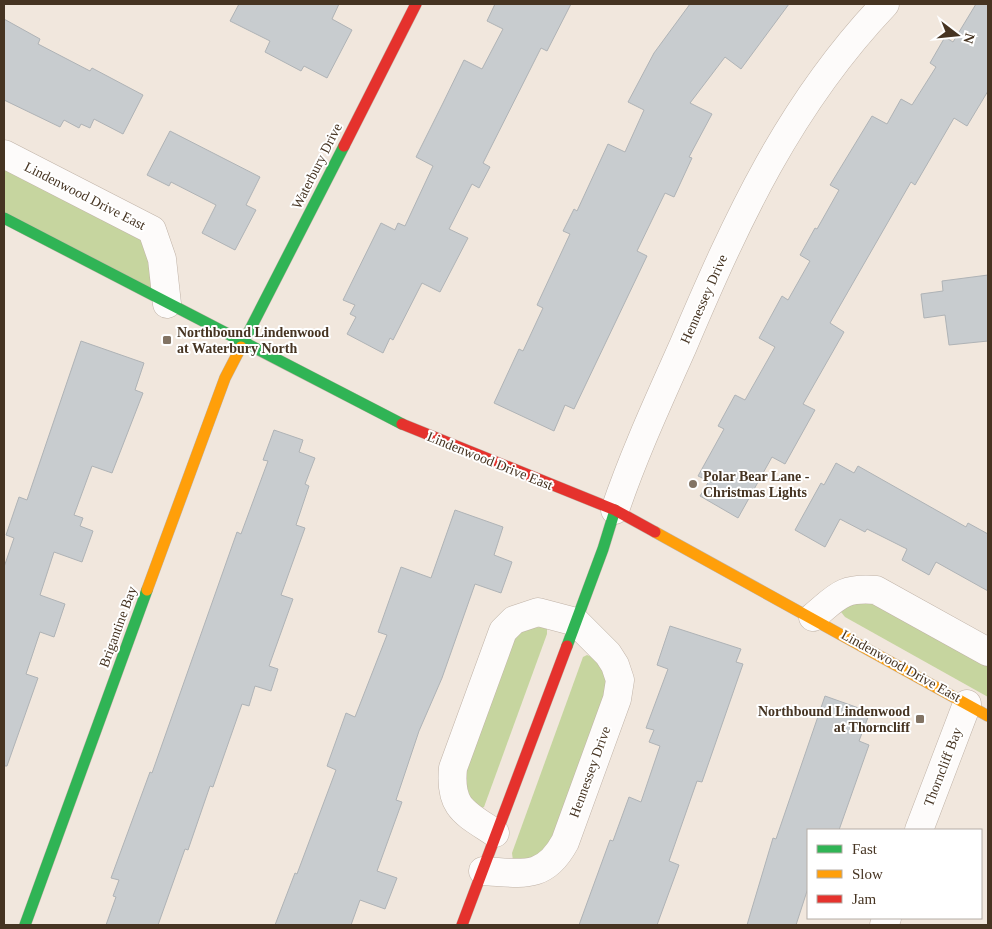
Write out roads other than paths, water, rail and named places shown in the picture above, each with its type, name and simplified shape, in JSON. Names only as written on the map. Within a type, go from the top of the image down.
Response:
[{"type":"street","name":"Waterbury Drive","points":[[244,342],[416,4]]},
{"type":"street","name":"Hennessey Drive","points":[[462,925],[603,549],[628,473],[710,284],[784,135],[847,46],[886,4]]},
{"type":"street","name":"Lindenwood Drive East","points":[[4,154],[152,230],[162,259],[167,304]]},
{"type":"street","name":"Lindenwood Drive East","points":[[4,218],[417,432],[615,510],[978,709]]},
{"type":"street","name":"Brigantine Bay","points":[[25,925],[226,378],[244,342]]},
{"type":"street","points":[[813,617],[841,593],[859,589],[876,590],[988,652]]},
{"type":"street","points":[[495,833],[462,811],[456,803],[451,786],[453,768],[503,632],[514,620],[538,612],[576,622]]},
{"type":"street","name":"Hennessey Drive","points":[[483,871],[526,874],[546,867],[557,856],[565,842],[617,699],[620,680],[608,654],[576,622]]},
{"type":"street","name":"Thorncliff Bay","points":[[919,829],[978,709]]},
{"type":"place","name":"Northbound Lindenwood at Waterbury North","points":[[167,340]]},
{"type":"place","name":"Polar Bear Lane - Christmas Lights","points":[[693,484]]},
{"type":"place","name":"Northbound Lindenwood at Thorncliff","points":[[920,719]]}]
